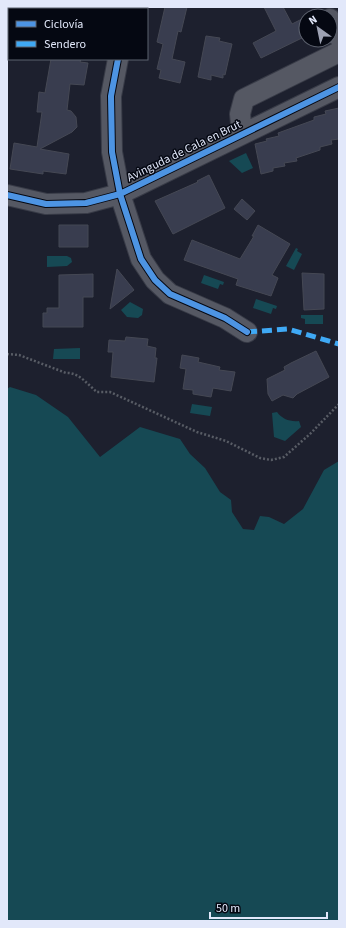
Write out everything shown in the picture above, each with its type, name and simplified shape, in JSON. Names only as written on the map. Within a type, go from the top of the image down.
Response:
[{"type":"street","points":[[242,134],[240,114],[244,99],[339,52]]},
{"type":"street","points":[[118,60],[111,96],[110,126],[112,152],[120,194],[141,259],[155,280],[170,294],[225,318],[247,332]]},
{"type":"street","name":"Avinguda de Cala en Brut","points":[[7,194],[46,204],[86,203],[120,194],[339,87]]},
{"type":"path","points":[[7,354],[19,355],[66,373],[79,376],[97,392],[110,392],[197,432],[226,441],[260,458],[271,460],[284,457],[310,434],[339,404]]},
{"type":"water","points":[[246,153],[253,168],[242,173],[229,161]]},
{"type":"water","points":[[296,248],[298,249],[297,251],[302,254],[294,270],[286,266]]},
{"type":"water","points":[[47,256],[67,256],[71,258],[72,262],[67,266],[47,267]]},
{"type":"water","points":[[204,275],[224,282],[223,285],[220,284],[218,289],[201,283]]},
{"type":"water","points":[[256,299],[277,306],[276,309],[273,308],[271,314],[253,308]]},
{"type":"water","points":[[130,302],[143,309],[142,315],[138,318],[127,317],[121,310]]},
{"type":"water","points":[[301,315],[323,315],[323,324],[305,324],[305,319],[301,318]]},
{"type":"water","points":[[80,348],[80,359],[53,359],[54,349]]},
{"type":"water","points":[[10,387],[36,395],[68,417],[100,457],[140,427],[180,439],[190,454],[205,468],[220,492],[231,500],[232,512],[243,529],[254,530],[260,516],[269,517],[284,524],[303,509],[324,470],[339,461],[339,921],[7,921],[7,389]]},
{"type":"water","points":[[192,404],[212,407],[210,416],[190,413]]},
{"type":"water","points":[[277,412],[286,420],[299,421],[301,427],[285,441],[274,437],[272,413]]},
{"type":"building","points":[[165,7],[187,7],[181,32],[178,31],[172,59],[185,62],[180,83],[159,78],[161,70],[157,69],[163,44],[157,42]]},
{"type":"building","points":[[264,7],[283,7],[292,24],[298,21],[298,40],[261,58],[253,43],[276,31]]},
{"type":"building","points":[[206,36],[220,38],[219,41],[232,44],[223,78],[211,75],[211,80],[198,77]]},
{"type":"building","points":[[51,60],[81,60],[80,62],[88,63],[84,85],[70,84],[67,110],[71,111],[76,117],[77,127],[72,132],[40,149],[69,154],[66,174],[43,171],[43,174],[10,169],[14,143],[37,147],[42,112],[37,112],[39,92],[45,93]]},
{"type":"building","points":[[339,108],[339,139],[331,140],[332,144],[320,147],[320,150],[296,158],[297,161],[284,163],[285,166],[273,168],[273,171],[261,174],[255,144],[267,141],[266,139],[279,136],[278,133],[314,120],[314,117],[326,114],[325,111]]},
{"type":"building","points":[[209,175],[225,208],[173,234],[155,201],[198,182],[197,181]]},
{"type":"building","points":[[242,199],[255,211],[247,220],[234,209]]},
{"type":"building","points":[[59,225],[88,225],[88,247],[59,247]]},
{"type":"building","points":[[258,225],[290,244],[272,275],[278,278],[271,296],[236,285],[238,279],[184,260],[192,240],[240,259],[254,236],[252,236]]},
{"type":"building","points":[[117,269],[134,290],[110,309],[112,297]]},
{"type":"building","points":[[302,273],[324,274],[324,309],[304,310]]},
{"type":"building","points":[[93,274],[93,297],[83,297],[83,327],[43,327],[43,313],[47,313],[47,308],[59,308],[59,275]]},
{"type":"building","points":[[126,337],[148,339],[147,346],[156,348],[155,358],[157,358],[154,382],[111,377],[113,352],[108,352],[109,340],[125,341]]},
{"type":"building","points":[[316,351],[329,377],[297,394],[293,398],[283,395],[272,401],[268,394],[267,379],[285,370],[284,367],[291,363]]},
{"type":"building","points":[[182,355],[199,358],[198,362],[220,367],[219,370],[235,372],[231,391],[213,388],[211,397],[193,394],[193,390],[183,389],[186,369],[180,368]]},
{"type":"marked path","points":[[247,332],[288,329],[339,344]]},
{"type":"cycle path","points":[[118,60],[111,96],[112,152],[120,194],[141,259],[155,280],[170,294],[225,318],[247,332]]},
{"type":"cycle path","points":[[7,195],[46,204],[86,203],[120,194],[339,87]]}]
